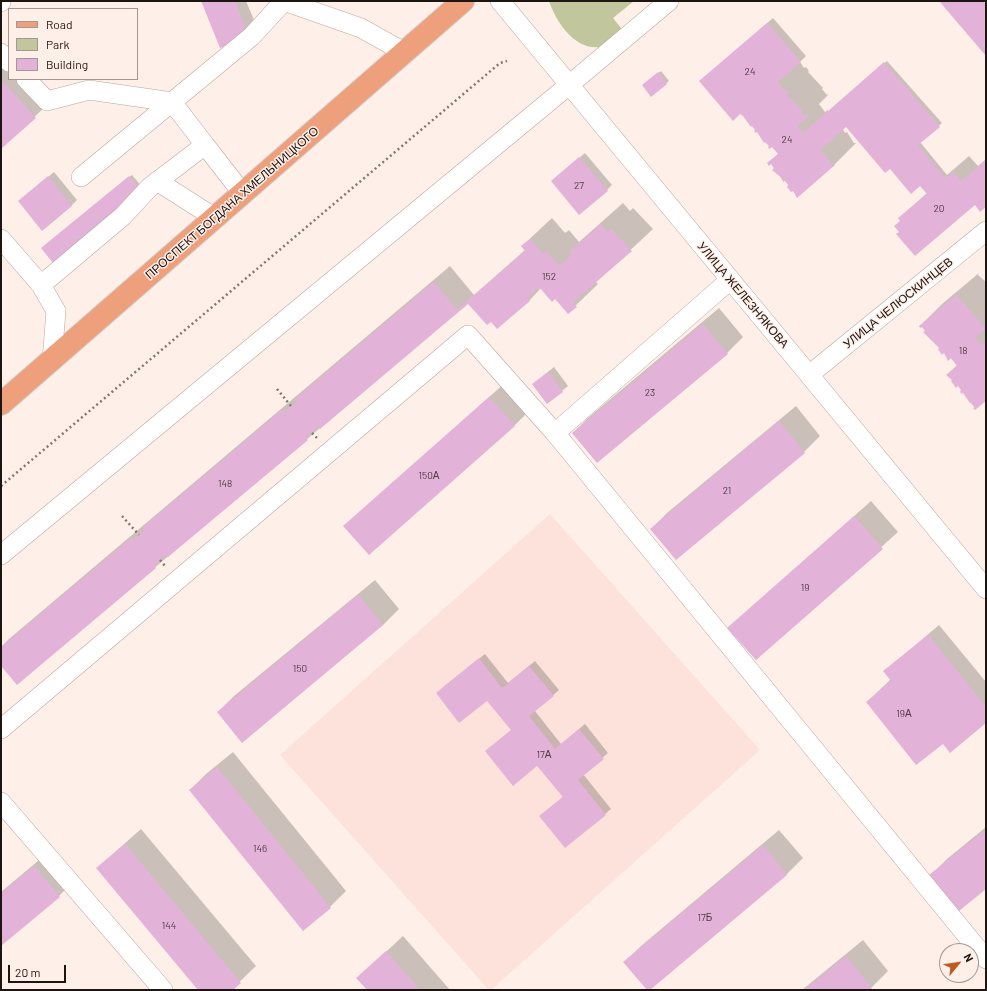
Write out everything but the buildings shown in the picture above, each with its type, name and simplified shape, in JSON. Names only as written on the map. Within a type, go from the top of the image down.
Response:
[{"type":"main road","name":"ПРОСПЕКТ БОГДАНА ХМЕЛЬНИЦКОГО","points":[[1,404],[463,1]]},
{"type":"street","points":[[81,177],[252,36],[284,1],[361,28],[404,52]]},
{"type":"street","name":"УЛИЦА ЖЕЛЕЗНЯКОВА","points":[[500,1],[986,589]]},
{"type":"street","points":[[1,555],[569,85],[668,1]]},
{"type":"street","points":[[1,53],[8,61]]},
{"type":"street","points":[[27,80],[47,101],[89,90],[172,102],[243,194]]},
{"type":"street","points":[[42,285],[123,216],[157,181],[205,145]]},
{"type":"street","points":[[157,181],[215,218]]},
{"type":"street","name":"УЛИЦА ЧЕЛЮСКИНЦЕВ","points":[[809,375],[986,231]]},
{"type":"street","points":[[1,239],[42,285],[56,311],[52,360]]},
{"type":"street","points":[[556,433],[730,280]]},
{"type":"street","points":[[1,729],[468,335],[556,433],[986,959]]},
{"type":"street","points":[[1,802],[163,990]]},
{"type":"path","points":[[1,486],[494,68],[507,61]]},
{"type":"path","points":[[277,389],[291,406]]},
{"type":"path","points":[[122,516],[139,535]]},
{"type":"shaded area","points":[[550,514],[760,750],[491,990],[489,990],[280,755]]},
{"type":"green space","points":[[549,1],[634,1],[613,18],[625,33],[607,45],[592,47],[575,40],[568,33],[556,18]]}]
